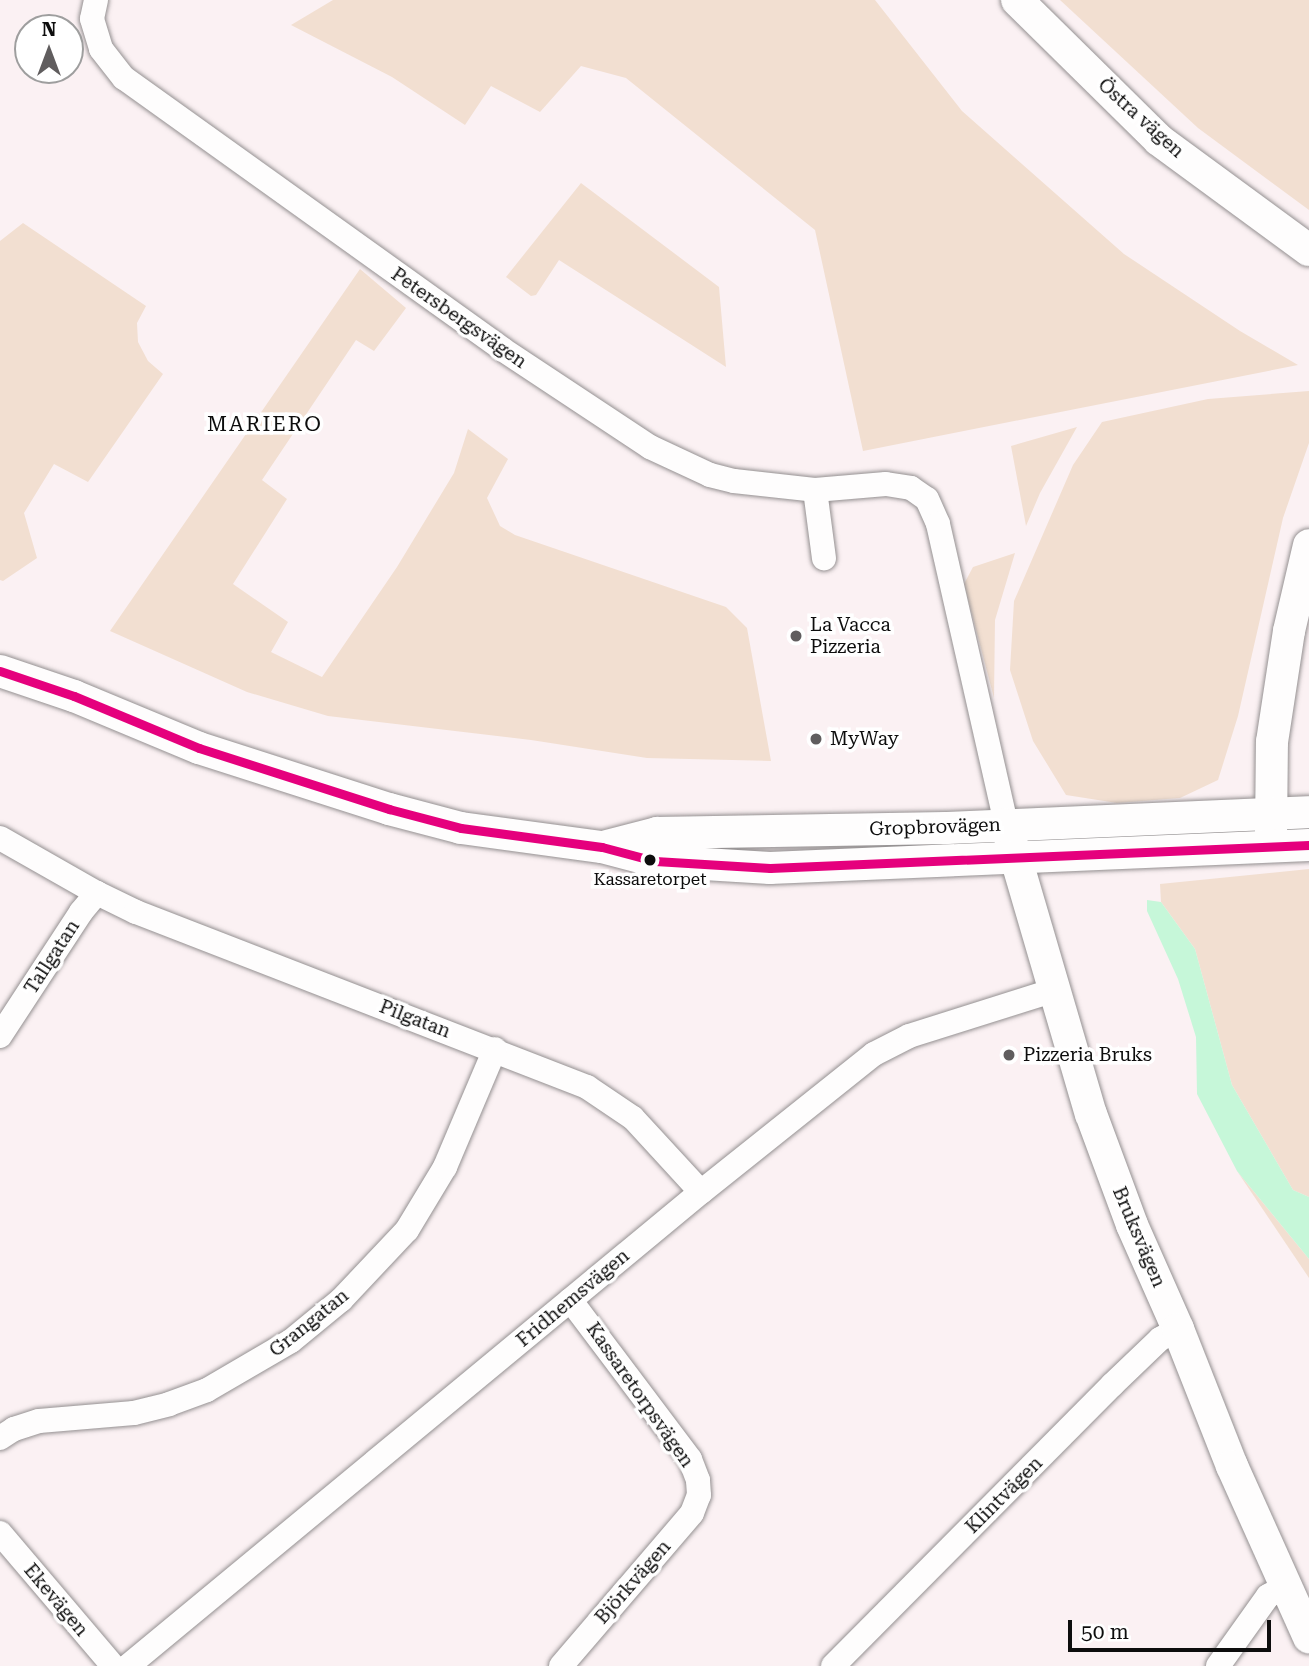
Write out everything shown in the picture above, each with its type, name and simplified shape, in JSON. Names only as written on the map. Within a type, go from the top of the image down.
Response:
[{"type":"street","name":"Petersbergsvägen","points":[[96,0],[92,19],[101,49],[124,78],[502,349],[650,447],[709,475],[761,486],[815,490],[886,484],[911,488],[927,499],[938,524],[1006,824]]},
{"type":"street","name":"Östra vägen","points":[[1017,0],[1159,139],[1309,250]]},
{"type":"street","points":[[815,490],[824,558]]},
{"type":"street","points":[[1272,848],[1272,742],[1289,632],[1309,545]]},
{"type":"street","name":"Gropbrovägen","points":[[0,655],[74,696]]},
{"type":"street","name":"Gropbrovägen","points":[[0,671],[74,696],[199,748],[389,809],[461,828],[602,848],[655,861],[770,868],[1309,845]]},
{"type":"street","name":"Gropbrovägen","points":[[602,848],[657,833],[932,828],[1309,812]]},
{"type":"street","name":"Bruksvägen","points":[[1006,824],[1052,991],[1091,1114],[1132,1225],[1178,1329],[1232,1466],[1309,1637]]},
{"type":"street","name":"Pilgatan","points":[[0,838],[97,894],[136,912],[495,1049],[587,1087],[611,1101],[659,1143],[701,1192]]},
{"type":"street","name":"Tallgatan","points":[[0,1036],[81,912],[97,894]]},
{"type":"street","name":"Fridhemsvägen","points":[[128,1666],[701,1192],[874,1054],[909,1036],[1052,991]]},
{"type":"street","name":"Grangatan","points":[[0,1438],[14,1429],[39,1421],[134,1413],[170,1404],[207,1390],[291,1341],[341,1300],[407,1230],[445,1167],[495,1049]]},
{"type":"street","name":"Kassaretorpsvägen","points":[[570,1300],[690,1459],[698,1480],[699,1494]]},
{"type":"street","name":"Klintvägen","points":[[833,1666],[1112,1385],[1160,1339],[1178,1329]]},
{"type":"street","name":"Björkvägen","points":[[561,1666],[692,1513],[699,1494]]},
{"type":"street","name":"Ekevägen","points":[[0,1533],[113,1666]]},
{"type":"street","points":[[1218,1666],[1268,1597],[1286,1586]]},
{"type":"shaded area","points":[[333,0],[875,0],[962,111],[1124,254],[1240,331],[1298,365],[863,451],[815,230],[626,78],[581,66],[540,112],[491,86],[465,125],[392,77],[291,25]]},
{"type":"shaded area","points":[[1060,0],[1309,0],[1309,210],[1198,128]]},
{"type":"shaded area","points":[[581,183],[719,287],[726,367],[559,260],[536,295],[531,296],[506,277]]},
{"type":"shaded area","points":[[23,223],[146,306],[137,323],[138,342],[148,361],[163,374],[88,482],[54,464],[24,513],[37,558],[3,581],[0,580],[0,241]]},
{"type":"shaded area","points":[[360,269],[406,308],[374,351],[356,340],[262,480],[287,499],[233,584],[288,622],[271,652],[322,677],[397,567],[454,473],[468,429],[508,459],[487,498],[500,526],[515,535],[726,607],[747,628],[771,761],[647,758],[531,740],[328,716],[247,692],[110,631]]},
{"type":"shaded area","points":[[1309,391],[1309,443],[1283,518],[1238,716],[1218,780],[1180,798],[1117,803],[1066,795],[1033,741],[1010,670],[1014,601],[1073,465],[1102,422],[1208,399]]},
{"type":"shaded area","points":[[1077,427],[1040,493],[1026,526],[1011,446]]},
{"type":"shaded area","points":[[1015,553],[995,620],[994,698],[964,584],[973,567]]},
{"type":"shaded area","points":[[1309,869],[1309,1197],[1293,1190],[1232,1085],[1195,949],[1161,902],[1160,884]]},
{"type":"shaded area","points":[[1147,900],[1161,902],[1195,949],[1232,1085],[1293,1190],[1309,1197],[1309,1259],[1237,1171],[1197,1094],[1196,1037],[1178,979],[1147,911]]},
{"type":"shaded area","points":[[1237,1171],[1309,1259],[1309,1278]]},
{"type":"transit line","points":[[0,671],[74,696],[199,748],[389,809],[461,828],[602,847],[655,861],[770,868],[1309,845]]},
{"type":"place","name":"La Vacca Pizzeria","points":[[796,636]]},
{"type":"place","name":"MyWay","points":[[816,739]]},
{"type":"place","name":"Kassaretorpet","points":[[650,860]]},
{"type":"place","name":"Pizzeria Bruks","points":[[1009,1055]]},
{"type":"district","name":"MARIERO","points":[[265,424]]}]
